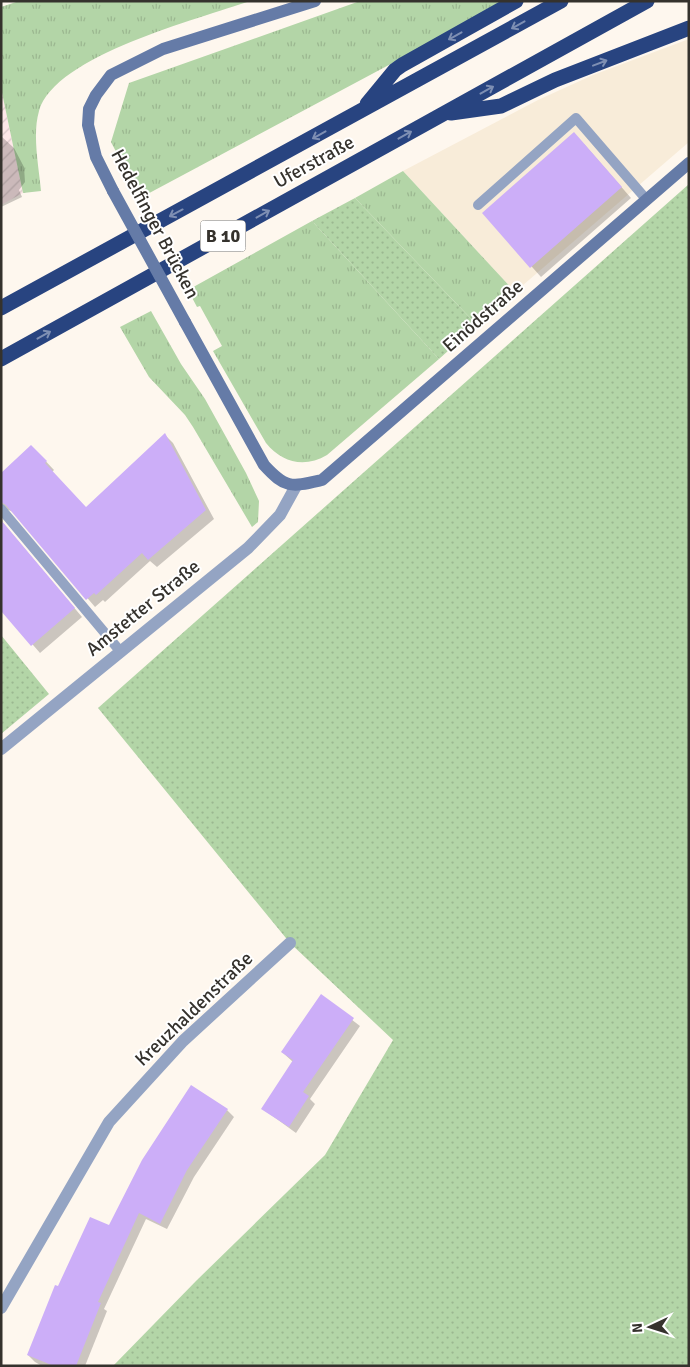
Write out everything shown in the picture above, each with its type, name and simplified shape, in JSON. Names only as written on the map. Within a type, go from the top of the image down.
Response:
[{"type":"highway","points":[[361,112],[395,70],[516,1]]},
{"type":"highway","name":"Uferstraße","points":[[1,308],[561,1]]},
{"type":"highway","name":"Uferstraße","points":[[1,359],[647,1]]},
{"type":"highway","points":[[444,113],[501,106],[555,80],[689,28]]},
{"type":"street","name":"Hedelfinger Brücken","points":[[296,486],[279,481],[264,465],[112,191],[96,156],[88,125],[90,109],[96,95],[111,76],[164,49],[315,1]]},
{"type":"street","name":"Einödstraße","points":[[296,486],[322,480],[689,163]]},
{"type":"street","name":"Amstetter Straße","points":[[1,749],[261,536],[280,514],[296,486]]},
{"type":"street","name":"Kreuzhaldenstraße","points":[[1,1308],[109,1122],[183,1040],[290,944]]},
{"type":"lane","points":[[478,205],[576,118],[646,199]]},
{"type":"lane","points":[[1,509],[120,651]]},
{"type":"shaded area","points":[[689,39],[689,142],[515,292],[403,171],[538,100],[593,75]]},
{"type":"shaded area","points":[[1,88],[23,193],[1,205]]},
{"type":"green space","points":[[19,1],[250,1],[131,42],[99,56],[72,73],[51,91],[39,111],[36,141],[41,191],[23,193],[1,88],[1,7]]},
{"type":"green space","points":[[360,1],[504,1],[488,12],[140,198],[111,142],[129,83]]},
{"type":"green space","points":[[403,171],[515,292],[477,325],[355,198]]},
{"type":"green space","points":[[689,184],[689,1366],[113,1366],[196,1281],[325,1155],[393,1040],[290,943],[98,708]]},
{"type":"green space","points":[[355,198],[477,325],[439,359],[312,221]]},
{"type":"green space","points":[[312,221],[439,359],[327,455],[319,459],[302,462],[279,455],[266,443],[213,351],[222,346],[200,306],[197,307],[188,290]]},
{"type":"green space","points":[[151,311],[181,364],[205,399],[246,473],[259,501],[258,522],[252,527],[193,427],[185,415],[149,377],[120,327]]},
{"type":"green space","points":[[1,635],[49,694],[1,734]]},
{"type":"building","points":[[574,132],[622,187],[530,268],[482,213]]},
{"type":"building","points":[[165,433],[206,510],[148,560],[142,553],[96,595],[94,593],[86,600],[6,505],[1,502],[1,473],[31,445],[86,507]]},
{"type":"building","points":[[1,520],[75,608],[31,646],[1,611]]},
{"type":"building","points":[[321,994],[354,1018],[303,1092],[309,1096],[289,1127],[261,1109],[293,1060],[281,1052]]},
{"type":"building","points":[[191,1085],[228,1109],[187,1170],[160,1224],[139,1213],[98,1302],[101,1303],[76,1366],[54,1366],[27,1355],[55,1285],[58,1286],[90,1217],[109,1225],[142,1160]]}]
